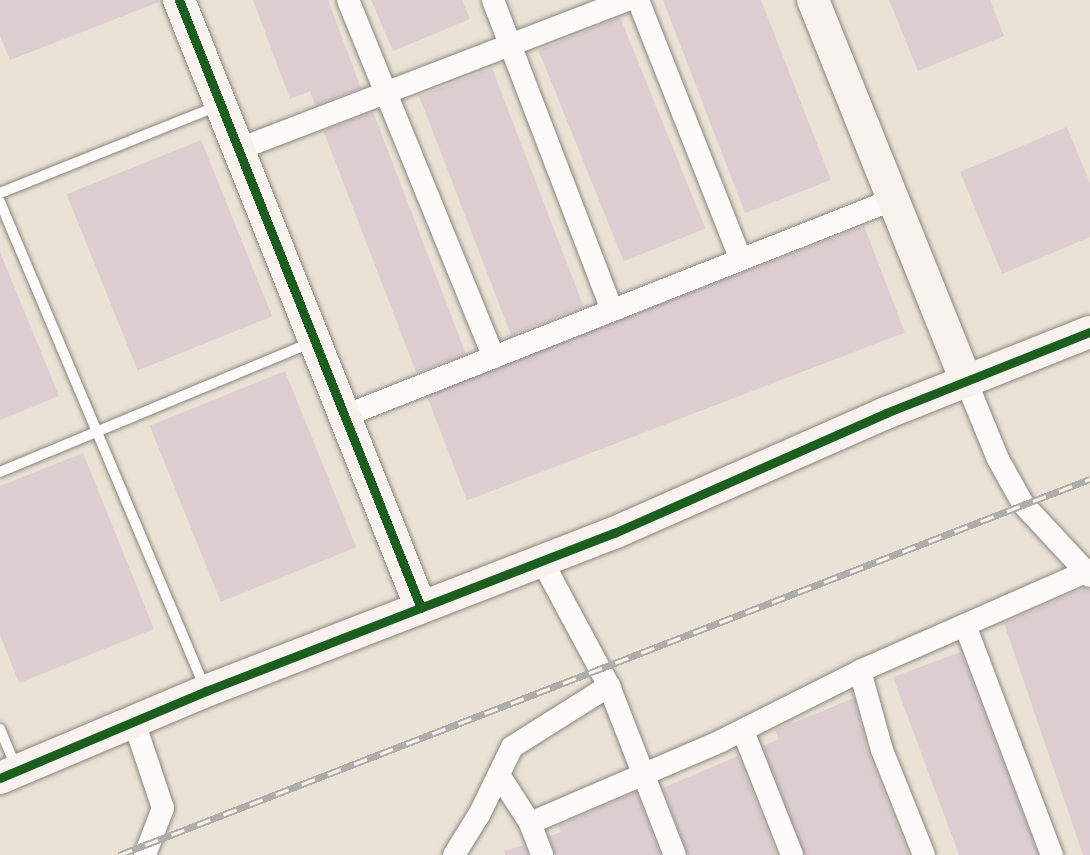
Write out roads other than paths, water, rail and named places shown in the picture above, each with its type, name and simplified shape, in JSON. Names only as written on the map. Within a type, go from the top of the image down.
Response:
[{"type":"street","points":[[179,0],[347,415],[421,608]]},
{"type":"street","points":[[348,0],[494,357]]},
{"type":"street","points":[[493,0],[612,310]]},
{"type":"street","points":[[239,149],[385,91],[627,0]]},
{"type":"street","points":[[638,0],[740,258]]},
{"type":"street","points":[[530,823],[646,775],[860,671],[1089,572],[1054,541],[1023,504],[998,459],[813,0]]},
{"type":"street","points":[[347,415],[740,258],[892,200]]},
{"type":"street","points":[[9,775],[206,691],[542,561],[966,381],[1090,332]]},
{"type":"street","points":[[542,561],[609,686],[646,775],[675,855]]},
{"type":"street","points":[[965,625],[1052,855]]},
{"type":"street","points":[[860,671],[882,750],[924,855]]},
{"type":"street","points":[[454,855],[512,747],[609,686]]},
{"type":"street","points":[[134,722],[163,808],[145,855]]},
{"type":"street","points":[[742,730],[792,855]]},
{"type":"street","points":[[499,775],[530,823],[542,855]]},
{"type":"lane","points":[[0,193],[220,104]]},
{"type":"lane","points":[[0,202],[206,691]]},
{"type":"lane","points":[[0,472],[316,340]]},
{"type":"lane","points":[[0,729],[9,775]]},
{"type":"railway","points":[[119,855],[1090,479]]}]
